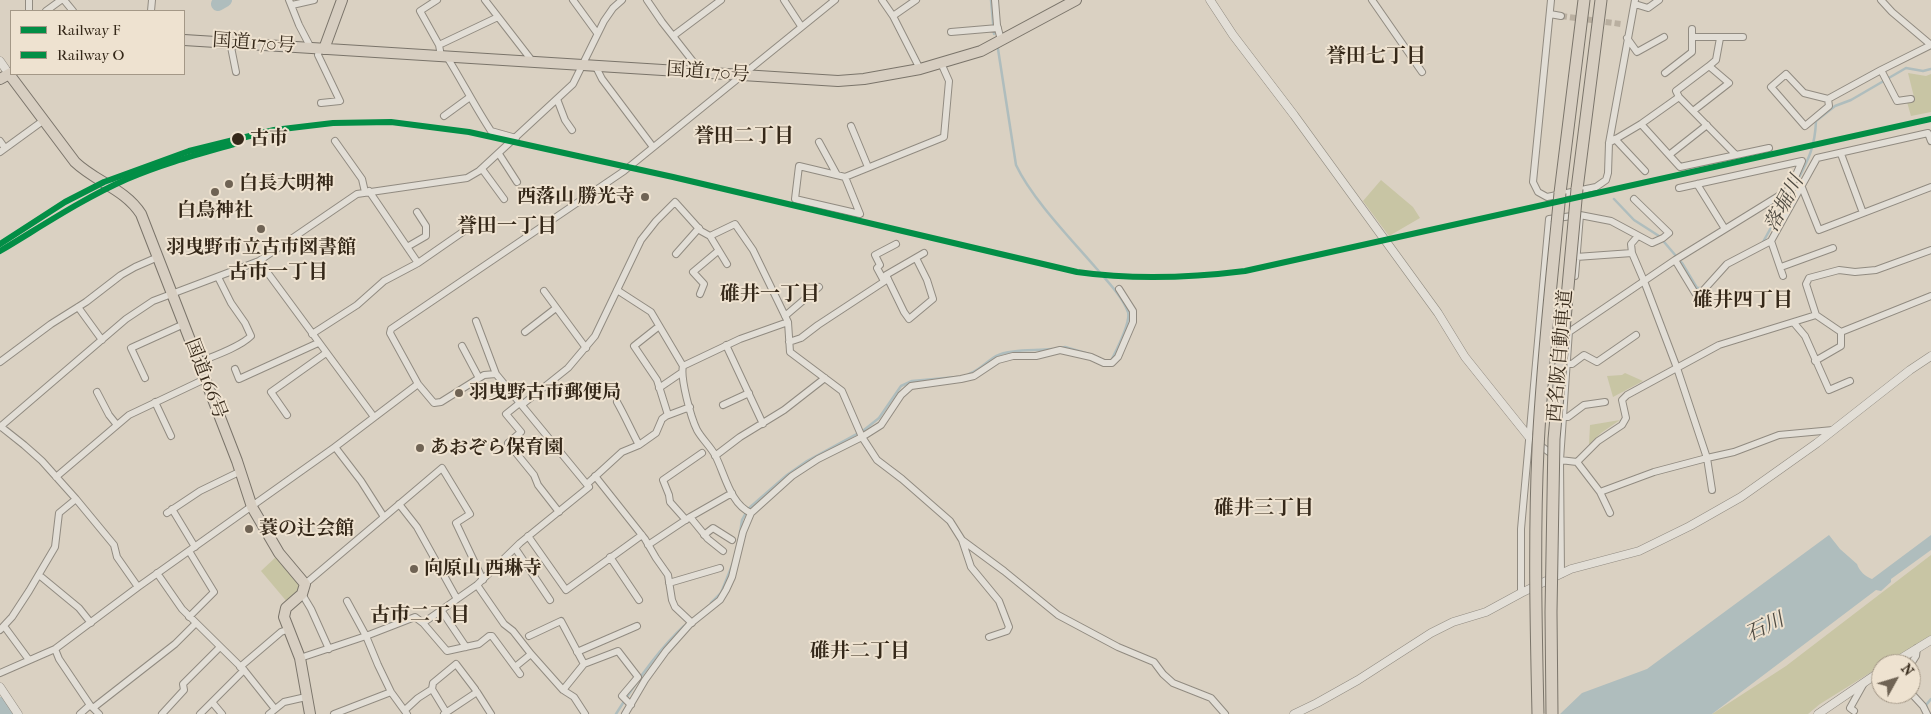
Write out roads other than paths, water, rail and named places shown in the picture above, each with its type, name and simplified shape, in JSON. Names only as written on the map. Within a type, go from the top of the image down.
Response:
[{"type":"highway","points":[[318,49],[342,0]]},
{"type":"highway","name":"国道170号","points":[[185,40],[838,81],[864,79],[920,69],[981,51],[1076,0]]},
{"type":"highway","name":"西名阪自動車道","points":[[1538,714],[1535,577],[1538,449],[1545,347],[1560,193],[1584,0]]},
{"type":"highway","name":"西名阪自動車道","points":[[1552,714],[1551,603],[1554,439],[1577,189],[1601,0]]},
{"type":"highway","name":"国道166号","points":[[7,75],[82,168],[111,186],[136,207],[144,221],[173,294],[237,461],[239,472],[252,507],[279,554],[304,589]]},
{"type":"highway","points":[[304,589],[286,608],[284,617],[300,658],[310,714]]},
{"type":"street","points":[[47,10],[62,0],[71,10]]},
{"type":"street","points":[[314,0],[290,2],[299,25],[318,49],[318,54],[340,101],[321,103]]},
{"type":"street","points":[[437,0],[420,11],[444,56],[467,89],[491,131],[516,138]]},
{"type":"street","points":[[485,0],[534,63]]},
{"type":"street","points":[[573,0],[597,33]]},
{"type":"street","points":[[138,587],[117,557],[114,545],[76,499],[24,445],[0,426],[139,309],[153,301],[259,261],[357,194],[467,178],[482,169],[573,84],[597,33],[613,8],[622,0]]},
{"type":"street","points":[[647,0],[702,73]]},
{"type":"street","points":[[673,36],[722,0]]},
{"type":"street","points":[[784,0],[801,26]]},
{"type":"street","points":[[496,374],[484,375],[441,402],[434,403],[418,384],[390,333],[391,329],[624,171],[835,0]]},
{"type":"street","points":[[882,0],[893,16],[920,69]]},
{"type":"street","points":[[893,16],[916,0]]},
{"type":"street","points":[[995,0],[1001,40]]},
{"type":"street","points":[[1210,0],[1233,35],[1294,115],[1438,313],[1465,357],[1529,437],[1560,460],[1577,462],[1600,492],[1610,513]]},
{"type":"street","points":[[1372,0],[1422,72]]},
{"type":"street","points":[[1551,0],[1532,182],[1538,192],[1547,197],[1596,187],[1604,183],[1608,173],[1609,143],[1635,2],[1648,8],[1658,0]]},
{"type":"street","points":[[1828,99],[1829,106],[1805,126],[1771,87],[1786,74],[1804,92],[1828,99],[1931,45],[1892,12],[1882,0]]},
{"type":"street","points":[[1550,14],[1560,16]]},
{"type":"street","points":[[439,45],[498,18]]},
{"type":"street","points":[[1620,24],[1630,25]]},
{"type":"street","points":[[951,32],[998,28]]},
{"type":"street","points":[[1664,73],[1692,52],[1692,29]]},
{"type":"street","points":[[1627,38],[1637,52],[1664,37]]},
{"type":"street","points":[[1692,37],[1743,37]]},
{"type":"street","points":[[1720,38],[1716,60],[1676,91],[1735,154]]},
{"type":"street","points":[[230,42],[236,72]]},
{"type":"street","points":[[0,61],[7,75]]},
{"type":"street","points":[[844,177],[860,214],[795,199],[799,166],[844,177],[944,136],[948,81],[941,64]]},
{"type":"street","points":[[1693,110],[1728,83],[1710,66]]},
{"type":"street","points":[[596,67],[602,79],[654,147]]},
{"type":"street","points":[[1881,70],[1898,101],[1911,99]]},
{"type":"street","points":[[444,116],[470,97]]},
{"type":"street","points":[[1609,143],[1680,97]]},
{"type":"street","points":[[557,99],[565,120],[572,130]]},
{"type":"street","points":[[0,141],[3,150],[44,120]]},
{"type":"street","points":[[1641,124],[1680,167],[1769,148]]},
{"type":"street","points":[[1669,155],[1707,125]]},
{"type":"street","points":[[851,126],[868,168]]},
{"type":"street","points":[[1569,332],[1677,259],[1795,187],[1817,158],[1930,133],[1931,141]]},
{"type":"street","points":[[1616,139],[1645,171]]},
{"type":"street","points":[[336,141],[362,179],[367,192],[418,263]]},
{"type":"street","points":[[819,142],[837,175]]},
{"type":"street","points":[[499,154],[517,182]]},
{"type":"street","points":[[1840,154],[1863,213]]},
{"type":"street","points":[[1677,259],[1695,293],[1700,294],[1727,264],[1771,241],[1795,187],[1802,161],[1679,188]]},
{"type":"street","points":[[482,169],[504,199]]},
{"type":"street","points":[[1697,184],[1725,229]]},
{"type":"street","points":[[1795,187],[1819,230],[1931,187]]},
{"type":"street","points":[[1521,592],[1521,529],[1549,219],[1580,215],[1611,221],[1652,243],[1669,233],[1634,199]]},
{"type":"street","points":[[559,512],[538,485],[534,474],[508,443],[521,432],[506,414],[568,368],[586,348],[595,336],[641,240],[656,220],[675,202],[699,228],[710,236],[727,264]]},
{"type":"street","points":[[407,247],[426,236],[426,226],[417,212]]},
{"type":"street","points":[[1561,574],[1560,460],[1580,215]]},
{"type":"street","points":[[710,236],[735,224],[752,250],[786,319],[790,352],[842,391],[862,437],[877,460],[950,521],[962,540],[971,567],[999,601],[1009,627],[1007,631],[989,637]]},
{"type":"street","points":[[676,254],[699,228]]},
{"type":"street","points":[[312,334],[356,305],[384,281],[418,263],[467,229]]},
{"type":"street","points":[[1637,236],[1631,244],[1632,253],[1677,368],[1707,458],[1712,490]]},
{"type":"street","points":[[1771,241],[1783,276]]},
{"type":"street","points":[[896,244],[875,255],[880,266],[877,268],[909,319],[933,299],[927,280],[916,258]]},
{"type":"street","points":[[1781,267],[1833,248]]},
{"type":"street","points":[[700,294],[704,284],[693,272],[718,250]]},
{"type":"street","points":[[1841,332],[1816,315],[1806,284],[1809,278],[1839,270],[1855,272],[1876,270],[1931,250]]},
{"type":"street","points":[[789,342],[801,338],[886,280],[886,275],[924,253]]},
{"type":"street","points":[[1576,257],[1632,253]]},
{"type":"street","points":[[0,362],[121,275],[158,257]]},
{"type":"street","points":[[259,261],[374,417]]},
{"type":"street","points":[[199,362],[225,351],[251,336],[245,323],[230,303],[218,277]]},
{"type":"street","points":[[659,388],[682,369],[726,345],[786,319],[819,287]]},
{"type":"street","points":[[626,714],[645,680],[666,652],[692,623],[720,600],[732,577],[743,532],[751,513],[792,476],[818,459],[862,437],[881,425],[901,395],[911,386],[974,376],[998,360],[1012,356],[1036,356],[1060,350],[1104,364],[1112,362],[1118,358],[1133,322],[1133,311],[1119,289]]},
{"type":"street","points":[[618,290],[651,312],[682,369],[697,429],[715,456],[732,493],[744,510],[751,513]]},
{"type":"street","points":[[544,291],[586,348]]},
{"type":"street","points":[[1841,332],[1931,296]]},
{"type":"street","points":[[78,307],[102,340]]},
{"type":"street","points":[[525,332],[556,308]]},
{"type":"street","points":[[1577,462],[1598,441],[1622,425],[1626,418],[1622,400],[1719,345],[1816,315]]},
{"type":"street","points":[[423,623],[477,585],[528,536],[589,487],[522,403],[496,374],[476,321]]},
{"type":"street","points":[[1794,323],[1805,336],[1830,390],[1850,380]]},
{"type":"street","points":[[145,378],[130,348],[184,324]]},
{"type":"street","points":[[658,327],[634,346],[646,362],[659,388],[668,415]]},
{"type":"street","points":[[1816,360],[1841,346],[1841,332]]},
{"type":"street","points":[[1567,364],[1572,364],[1584,355],[1597,362],[1636,335]]},
{"type":"street","points":[[234,369],[239,379],[318,342]]},
{"type":"street","points":[[726,345],[763,424]]},
{"type":"street","points":[[462,346],[479,378]]},
{"type":"street","points":[[287,415],[271,392],[326,353]]},
{"type":"street","points":[[1294,714],[1358,680],[1431,633],[1453,622],[1486,612],[1521,592],[1561,574],[1597,561],[1639,551],[1673,535],[1741,497],[1931,356]]},
{"type":"street","points":[[715,456],[740,437],[763,424],[824,378]]},
{"type":"street","points":[[56,477],[129,415],[205,379]]},
{"type":"street","points":[[0,674],[55,650],[138,587],[335,447],[418,384]]},
{"type":"street","points":[[97,392],[109,415],[117,425]]},
{"type":"street","points":[[724,405],[748,393]]},
{"type":"street","points":[[155,402],[171,436]]},
{"type":"street","points":[[616,402],[629,422],[639,445]]},
{"type":"street","points":[[1563,417],[1568,417],[1584,405],[1605,402]]},
{"type":"street","points":[[586,484],[622,452],[639,445],[656,433],[662,419],[690,407]]},
{"type":"street","points":[[1600,492],[1654,472],[1734,452],[1779,435],[1833,430]]},
{"type":"street","points":[[335,447],[384,517]]},
{"type":"street","points":[[702,453],[663,480],[670,502],[723,551]]},
{"type":"street","points":[[329,649],[304,589],[442,468],[470,514],[456,523],[483,580]]},
{"type":"street","points":[[189,617],[214,592],[192,549],[169,511],[200,491],[239,472]]},
{"type":"street","points":[[595,476],[642,535],[668,575],[675,607],[692,623]]},
{"type":"street","points":[[648,545],[732,493]]},
{"type":"street","points":[[29,660],[2,628],[39,575],[55,547],[59,513],[76,499]]},
{"type":"street","points":[[399,504],[417,527],[456,599]]},
{"type":"street","points":[[704,534],[713,528],[732,540]]},
{"type":"street","points":[[528,536],[566,590],[642,535]]},
{"type":"street","points":[[962,540],[1058,615],[1118,647],[1154,662],[1173,683],[1211,698],[1225,714]]},
{"type":"street","points":[[515,548],[550,600]]},
{"type":"street","points":[[610,557],[639,600]]},
{"type":"street","points":[[670,583],[720,568]]},
{"type":"street","points":[[158,573],[182,609],[242,669],[275,709]]},
{"type":"street","points":[[39,575],[79,608],[91,623]]},
{"type":"street","points":[[477,585],[504,624],[513,631],[563,690],[574,698],[585,714]]},
{"type":"street","points":[[347,601],[366,636],[391,692],[406,712],[418,698],[432,689]]},
{"type":"street","points":[[441,610],[466,646]]},
{"type":"street","points":[[300,658],[415,617],[423,623],[446,651],[479,644],[489,636],[492,636],[520,674]]},
{"type":"street","points":[[529,636],[561,622],[584,664]]},
{"type":"street","points":[[80,714],[175,644],[196,623]]},
{"type":"street","points":[[578,652],[637,626]]},
{"type":"street","points":[[200,714],[242,669],[281,632],[289,629]]},
{"type":"street","points":[[1908,654],[1931,640]]},
{"type":"street","points":[[162,714],[184,690],[183,684],[220,647]]},
{"type":"street","points":[[1916,654],[1917,648]]},
{"type":"street","points":[[55,650],[59,659],[99,714]]},
{"type":"street","points":[[563,690],[584,664],[618,651],[638,677],[622,696],[631,705]]},
{"type":"street","points":[[514,667],[531,654]]},
{"type":"street","points":[[475,689],[456,664],[433,683],[432,689],[445,713],[477,692],[491,714]]},
{"type":"street","points":[[1818,714],[1871,677]]},
{"type":"street","points":[[1854,711],[1850,708],[1864,682]]},
{"type":"street","points":[[0,686],[18,714]]},
{"type":"street","points":[[334,714],[391,692]]},
{"type":"street","points":[[269,714],[284,702],[306,697]]},
{"type":"street","points":[[212,702],[222,714]]},
{"type":"water","name":"石川","points":[[1829,535],[1840,549],[1857,564],[1859,569],[1872,579],[1931,535],[1931,550],[1891,579],[1891,582],[1881,591],[1876,590],[1712,714],[1560,714],[1582,693],[1647,669]]},
{"type":"waterway","points":[[218,4],[225,0]]},
{"type":"waterway","points":[[991,0],[994,34]]},
{"type":"waterway","points":[[998,49],[1016,165],[1042,205],[1114,289],[1128,312],[1126,329],[1112,359]]},
{"type":"waterway","name":"落堀川","points":[[1795,185],[1807,162],[1812,147],[1816,121],[1835,106],[1851,100],[1906,68],[1923,71],[1931,69]]},
{"type":"waterway","name":"落堀川","points":[[1763,242],[1792,190]]},
{"type":"waterway","name":"落堀川","points":[[1614,199],[1634,220],[1659,236],[1682,263],[1697,288],[1701,288]]},
{"type":"waterway","points":[[1060,348],[1065,347],[1089,354]]},
{"type":"waterway","points":[[969,374],[1002,354],[1015,351],[1052,349]]},
{"type":"waterway","points":[[740,533],[742,520],[748,509],[787,475],[807,461],[864,430],[879,418],[901,386],[912,381],[957,377]]},
{"type":"waterway","points":[[711,603],[721,593],[733,563]]},
{"type":"waterway","points":[[616,714],[647,668],[665,645],[684,626]]},
{"type":"waterway","points":[[1927,708],[1926,705],[1931,699]]},
{"type":"waterway","points":[[0,704],[7,714]]},
{"type":"tunnel","points":[[1561,16],[1621,24]]},
{"type":"rail line","name":"F","points":[[0,244],[65,202],[104,182],[189,151],[274,130],[333,123],[391,122],[469,132],[673,177],[1077,272],[1140,277],[1203,275],[1245,271],[1931,119]]},
{"type":"rail line","name":"O","points":[[0,251],[78,204],[127,179],[169,163],[241,142]]},
{"type":"place","name":"古市","points":[[238,139]]},
{"type":"place","name":"白長大明神","points":[[229,184]]},
{"type":"place","name":"白鳥神社","points":[[215,192]]},
{"type":"place","name":"西落山 勝光寺","points":[[645,197]]},
{"type":"place","name":"羽曳野市立古市図書館","points":[[261,229]]},
{"type":"place","name":"羽曳野古市郵便局","points":[[459,393]]},
{"type":"place","name":"あおぞら保育園","points":[[420,448]]},
{"type":"place","name":"蓑の辻会館","points":[[249,529]]},
{"type":"place","name":"向原山 西琳寺","points":[[414,569]]},
{"type":"district","name":"誉田七丁目","points":[[1376,57]]},
{"type":"district","name":"誉田二丁目","points":[[744,137]]},
{"type":"district","name":"誉田一丁目","points":[[507,227]]},
{"type":"district","name":"古市一丁目","points":[[278,273]]},
{"type":"district","name":"碓井一丁目","points":[[770,295]]},
{"type":"district","name":"碓井四丁目","points":[[1743,301]]},
{"type":"district","name":"碓井三丁目","points":[[1264,509]]},
{"type":"district","name":"古市二丁目","points":[[420,616]]},
{"type":"district","name":"碓井二丁目","points":[[860,652]]}]
